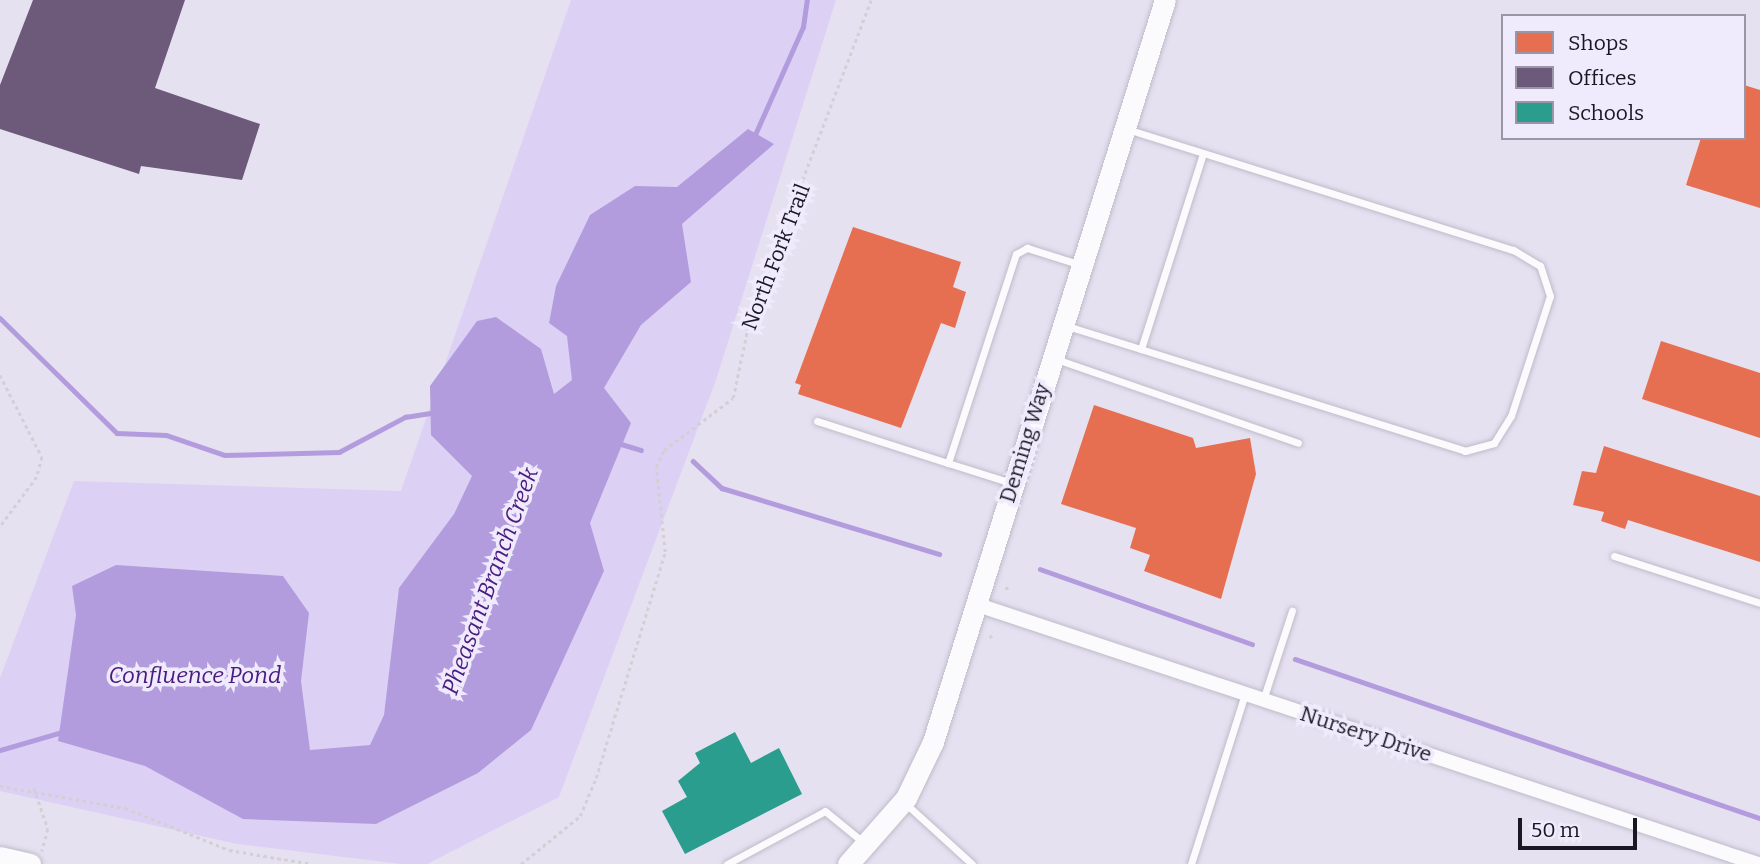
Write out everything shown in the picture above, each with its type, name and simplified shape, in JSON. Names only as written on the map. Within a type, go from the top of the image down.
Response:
[{"type":"street","name":"Deming Way","points":[[848,864],[868,847],[903,802],[933,742],[1165,0]]},
{"type":"street","name":"Nursery Drive","points":[[975,604],[1758,864]]},
{"type":"street","points":[[0,856],[36,860]]},
{"type":"lane","points":[[1063,324],[1465,451],[1494,443],[1511,416],[1550,296],[1540,266],[1513,250],[1125,129]]},
{"type":"lane","points":[[1141,349],[1203,154]]},
{"type":"lane","points":[[948,463],[1016,254],[1027,248],[1081,265]]},
{"type":"lane","points":[[1052,358],[1298,443]]},
{"type":"lane","points":[[817,421],[1013,484]]},
{"type":"lane","points":[[1614,556],[1760,603]]},
{"type":"lane","points":[[1263,700],[1292,611]]},
{"type":"lane","points":[[1191,864],[1245,694]]},
{"type":"lane","points":[[903,802],[972,864]]},
{"type":"lane","points":[[727,864],[825,811],[868,847]]},
{"type":"path","name":"North Fork Trail","points":[[521,864],[580,816],[596,778],[666,552],[656,467],[664,450],[733,398],[750,317],[871,0]]},
{"type":"path","points":[[0,375],[42,457],[37,477],[0,527]]},
{"type":"path","points":[[1005,589],[1010,586]]},
{"type":"path","points":[[990,635],[993,640]]},
{"type":"path","points":[[0,786],[34,788],[125,807],[229,850],[312,864]]},
{"type":"path","points":[[34,788],[48,829],[36,860]]},
{"type":"shaded area","points":[[571,0],[836,0],[716,380],[559,797],[427,864],[401,864],[237,844],[0,791],[0,678],[74,481],[401,491]]},
{"type":"water","name":"Confluence Pond","points":[[748,129],[774,144],[682,224],[691,282],[641,325],[604,388],[631,423],[590,523],[604,571],[531,730],[478,773],[376,824],[243,819],[145,766],[58,741],[76,615],[72,586],[116,565],[283,576],[309,613],[301,681],[310,750],[370,745],[384,715],[399,588],[454,514],[472,476],[431,435],[430,386],[477,321],[496,317],[541,349],[554,394],[572,380],[567,336],[549,323],[556,286],[590,215],[635,186],[677,187]]},
{"type":"building: Shops","points":[[1746,86],[1760,90],[1760,208],[1686,185],[1700,140],[1746,140]]},
{"type":"building: Shops","points":[[853,227],[961,262],[953,287],[966,292],[955,328],[941,323],[901,428],[798,394],[801,385],[795,383]]},
{"type":"building: Shops","points":[[1661,341],[1760,373],[1760,438],[1642,399]]},
{"type":"building: Shops","points":[[1094,405],[1193,438],[1196,448],[1250,438],[1256,474],[1221,599],[1144,571],[1150,555],[1130,548],[1136,528],[1061,504]]},
{"type":"building: Shops","points":[[1604,446],[1760,496],[1760,562],[1628,520],[1625,529],[1601,521],[1604,512],[1573,505],[1582,471],[1596,473]]},
{"type":"building: Offices","points":[[33,0],[185,0],[155,88],[260,124],[242,180],[141,166],[139,174],[0,129],[0,85]]},
{"type":"building: Schools","points":[[735,732],[751,763],[779,748],[802,794],[685,854],[662,811],[687,797],[678,781],[700,763],[695,753]]},
{"type":"waterway","points":[[754,137],[803,27],[807,0]]},
{"type":"waterway","points":[[0,318],[117,433],[166,435],[225,455],[339,452],[405,417],[435,412]]},
{"type":"waterway","points":[[618,443],[641,450]]},
{"type":"waterway","points":[[693,461],[722,488],[939,554]]},
{"type":"waterway","points":[[1040,569],[1252,644]]},
{"type":"waterway","points":[[1295,659],[1760,818]]},
{"type":"waterway","name":"Pheasant Branch Creek","points":[[0,750],[66,731]]}]
